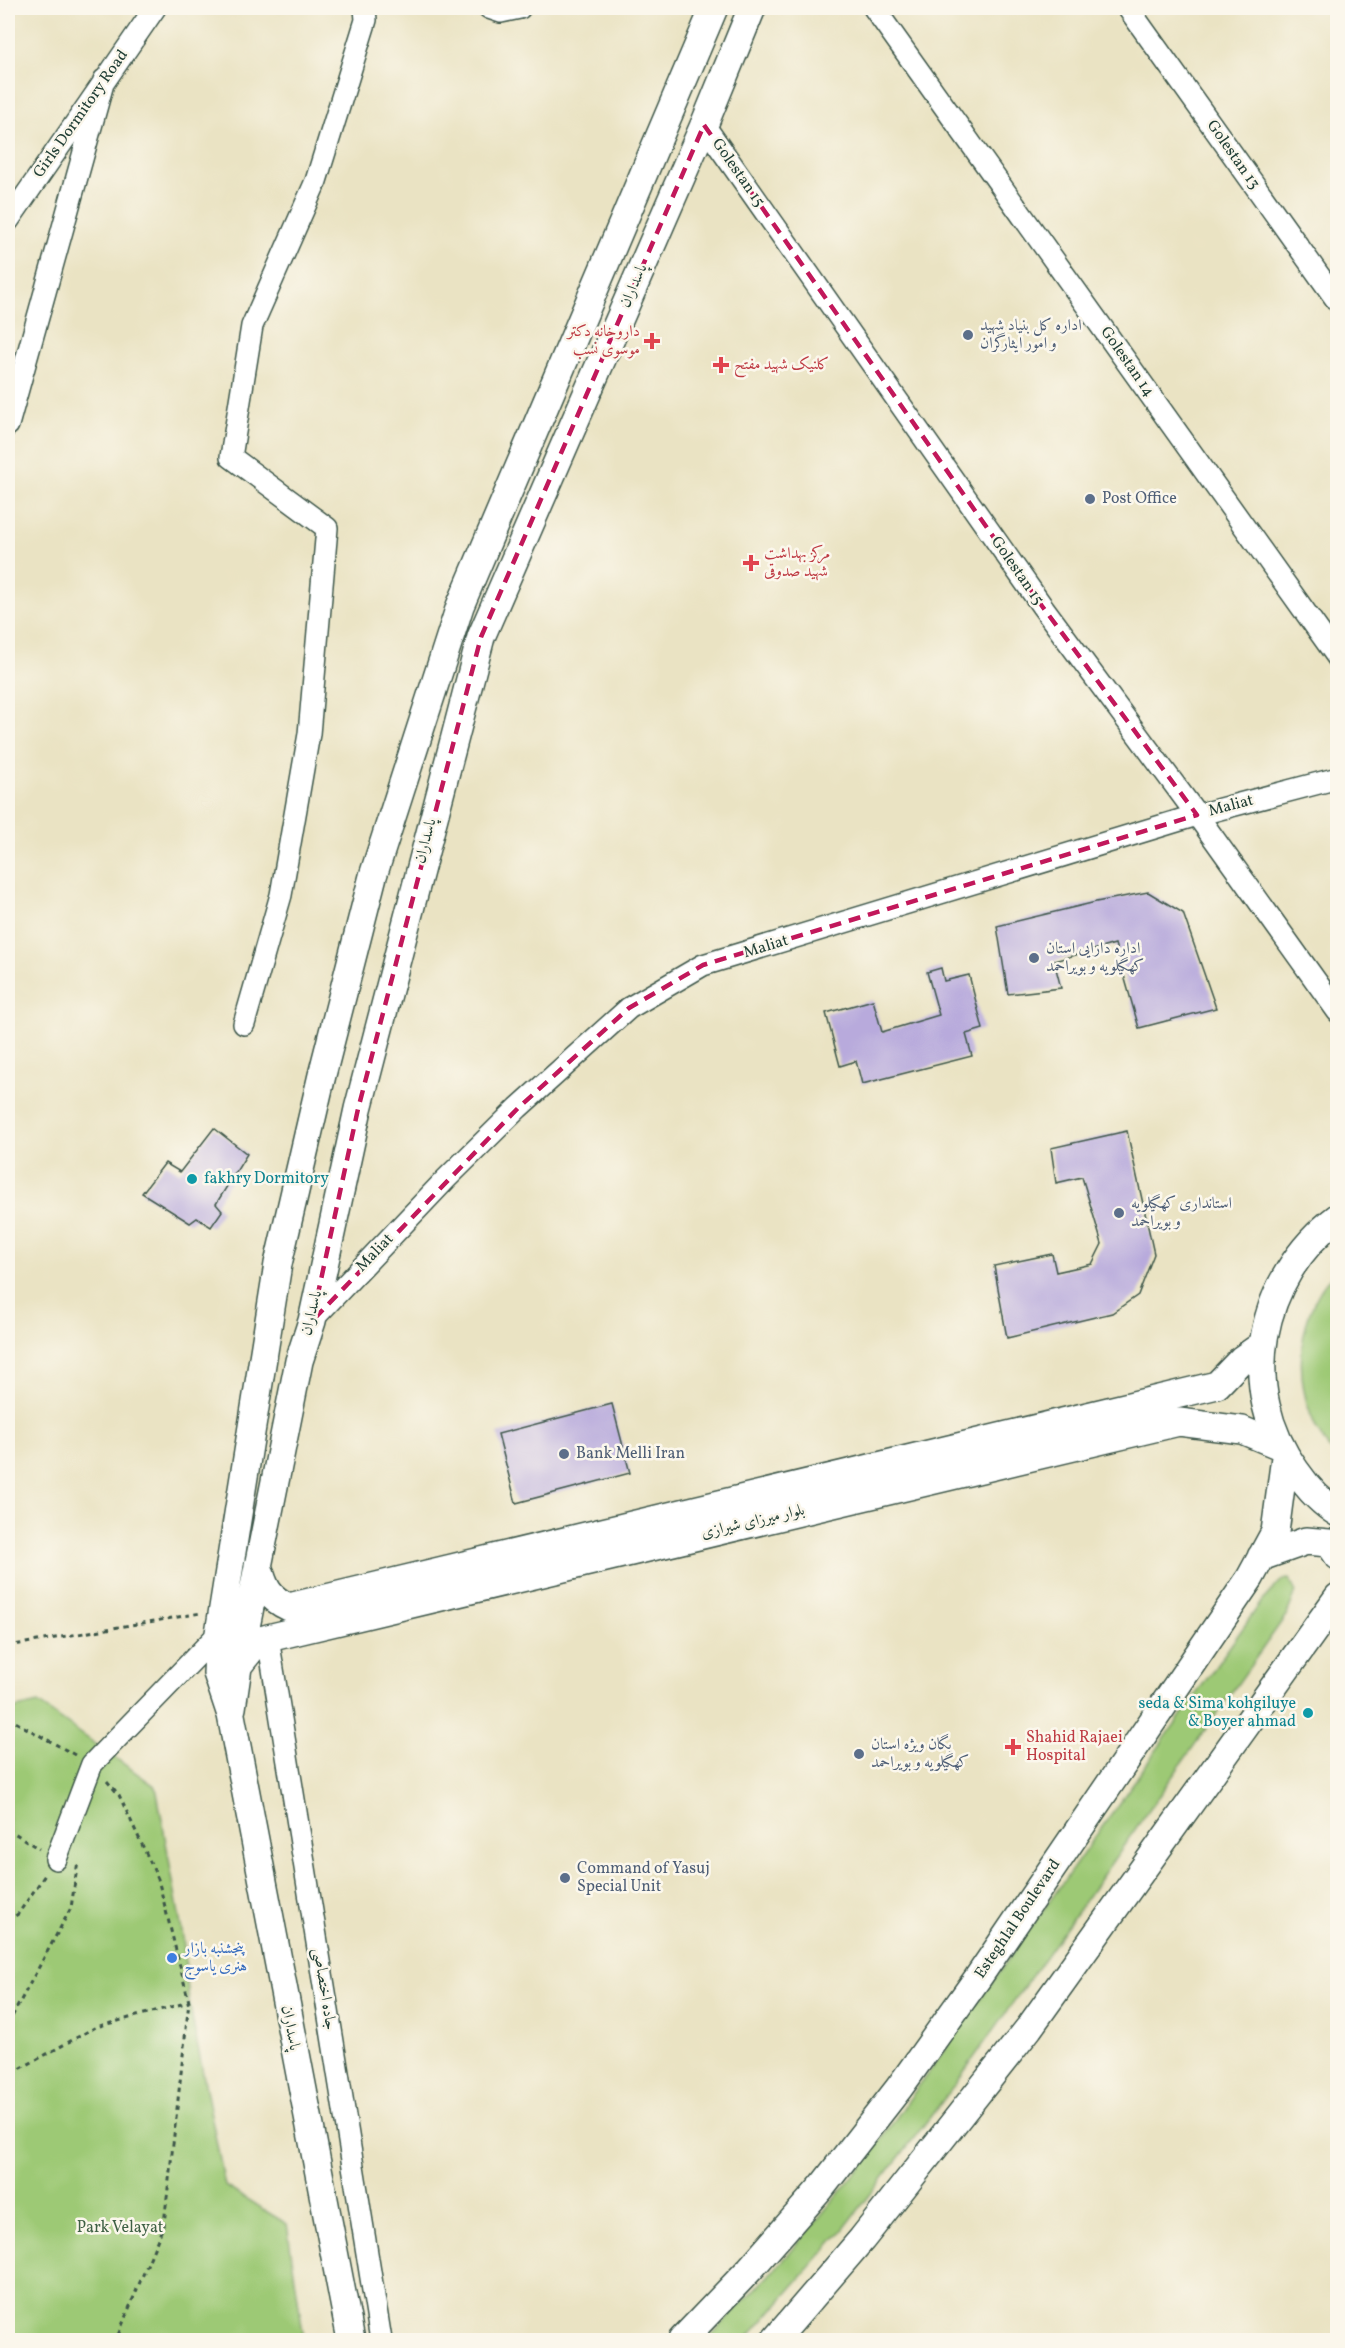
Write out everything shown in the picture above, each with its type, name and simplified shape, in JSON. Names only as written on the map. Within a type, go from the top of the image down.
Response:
[{"type":"main road","name":"پاسداران","points":[[351,2340],[231,1715],[217,1674],[221,1622],[251,1425],[278,1264],[322,1075],[370,887],[460,606],[714,8]]},
{"type":"main road","name":"پاسداران","points":[[231,1715],[238,1667],[299,1361],[312,1320],[361,1097],[481,637],[704,125],[752,8]]},
{"type":"main road","points":[[1338,1217],[1313,1237],[1293,1260],[1278,1287],[1268,1316],[1260,1366],[1265,1407],[1283,1452],[1306,1485],[1338,1513]]},
{"type":"main road","points":[[266,1345],[271,1364],[279,1370],[289,1370],[299,1361]]},
{"type":"main road","points":[[1217,1385],[1242,1359],[1262,1346]]},
{"type":"main road","points":[[1217,1385],[1233,1384],[1246,1389],[1250,1402],[1249,1418],[1242,1430]]},
{"type":"main road","name":"بلوار میرزای شیرازی","points":[[258,1564],[273,1600],[289,1607],[1217,1385]]},
{"type":"main road","points":[[251,1425],[262,1412],[274,1411],[283,1415],[286,1431]]},
{"type":"main road","name":"بلوار میرزای شیرازی","points":[[238,1667],[258,1641],[268,1638],[1179,1422],[1242,1430],[1283,1452]]},
{"type":"main road","name":"Esteghlal Boulevard","points":[[682,2340],[750,2269],[820,2188],[899,2088],[984,1969],[1250,1578],[1275,1532],[1283,1452]]},
{"type":"main road","points":[[1261,1557],[1306,1541],[1329,1543],[1338,1556]]},
{"type":"main road","points":[[775,2340],[862,2239],[1029,2028],[1338,1597]]},
{"type":"street","name":"Girls Dormitory Road","points":[[8,221],[155,8]]},
{"type":"street","points":[[244,1024],[281,895],[309,734],[327,528],[231,457],[252,326],[316,181],[366,20],[365,8]]},
{"type":"street","points":[[489,8],[501,12],[520,8]]},
{"type":"street","name":"Golestan 14","points":[[874,8],[1338,658]]},
{"type":"street","name":"Golestan 13","points":[[1128,8],[1338,303]]},
{"type":"street","points":[[8,425],[104,80]]},
{"type":"street","name":"Golestan 15","points":[[704,125],[1042,606],[1197,815],[1338,1012]]},
{"type":"street","name":"Maliat","points":[[312,1320],[446,1179],[527,1100],[629,1008],[703,965],[1197,815],[1338,778]]},
{"type":"street","points":[[56,1859],[92,1764],[221,1622]]},
{"type":"street","name":"جاده اختصاصی","points":[[268,1638],[381,2340]]},
{"type":"path","points":[[8,1646],[221,1622]]},
{"type":"path","points":[[8,1718],[92,1764],[119,1796],[158,1879],[189,2002],[164,2224],[117,2340]]},
{"type":"path","points":[[8,1829],[56,1859],[18,1914],[8,1921]]},
{"type":"path","points":[[8,2024],[70,1908],[79,1853]]},
{"type":"path","points":[[8,2081],[16,2071],[96,2027],[189,2002]]},
{"type":"highlighted area","points":[[704,125],[1042,606],[1197,815],[703,965],[629,1008],[518,1108],[312,1321],[358,1109],[481,637]]},
{"type":"green space","points":[[1337,1270],[1337,1458],[1322,1438],[1311,1415],[1304,1390],[1301,1364],[1303,1337],[1310,1312],[1321,1290]]},
{"type":"green space","points":[[1289,1579],[1296,1592],[1287,1614],[954,2086],[843,2230],[746,2340],[707,2340],[789,2254],[867,2159],[1262,1601],[1282,1580]]},
{"type":"green space","name":"Park Velayat","points":[[38,1703],[156,1787],[183,1937],[189,2002],[225,2186],[287,2224],[304,2340],[8,2340],[8,1710]]},
{"type":"building","name":"اداره دارایی استان کهگیلویه و بویراحمد","points":[[1148,892],[1183,913],[1216,1008],[1139,1028],[1115,944],[1054,961],[1061,988],[1008,994],[997,926]]},
{"type":"building","points":[[941,968],[944,981],[969,975],[983,1029],[966,1034],[972,1056],[862,1084],[856,1061],[840,1066],[826,1013],[873,1000],[882,1032],[939,1015],[927,972]]},
{"type":"building","name":"fakhry Dormitory","points":[[214,1128],[247,1154],[216,1204],[222,1211],[211,1227],[197,1218],[190,1223],[142,1193],[165,1163],[180,1172]]},
{"type":"building","name":"استانداری کهگیلویه و بویراحمد","points":[[1127,1131],[1154,1254],[1138,1295],[1112,1313],[1007,1338],[994,1266],[1052,1254],[1056,1272],[1092,1264],[1102,1244],[1082,1177],[1056,1183],[1051,1148]]},
{"type":"building","name":"Bank Melli Iran","points":[[612,1404],[630,1473],[516,1503],[498,1434]]},
{"type":"place","name":"اداره کل بنیاد شهید و امور ایثارگران","points":[[968,335]]},
{"type":"place","name":"داروخانه دكتر موسوی نسب","points":[[652,341]]},
{"type":"place","name":"کلنیک شهید مفتح","points":[[721,365]]},
{"type":"place","name":"Post Office","points":[[1090,499]]},
{"type":"place","name":"مرکز بهداشت شهید صدوقی","points":[[751,563]]},
{"type":"place","name":"اداره دارایی استان کهگیلویه و بویراحمد","points":[[1034,958]]},
{"type":"place","name":"fakhry Dormitory","points":[[192,1179]]},
{"type":"place","name":"استانداری کهگیلویه و بویراحمد","points":[[1119,1213]]},
{"type":"place","name":"Bank Melli Iran","points":[[564,1454]]},
{"type":"place","name":"seda & Sima kohgiluye & Boyer ahmad","points":[[1308,1713]]},
{"type":"place","name":"Shahid Rajaei Hospital","points":[[1013,1747]]},
{"type":"place","name":"یگان ویژه استان کهگیلویه و بویراحمد","points":[[859,1754]]},
{"type":"place","name":"Command of Yasuj Special Unit","points":[[565,1878]]},
{"type":"place","name":"پنجشنبه بازار هنری یاسوج","points":[[172,1958]]}]
